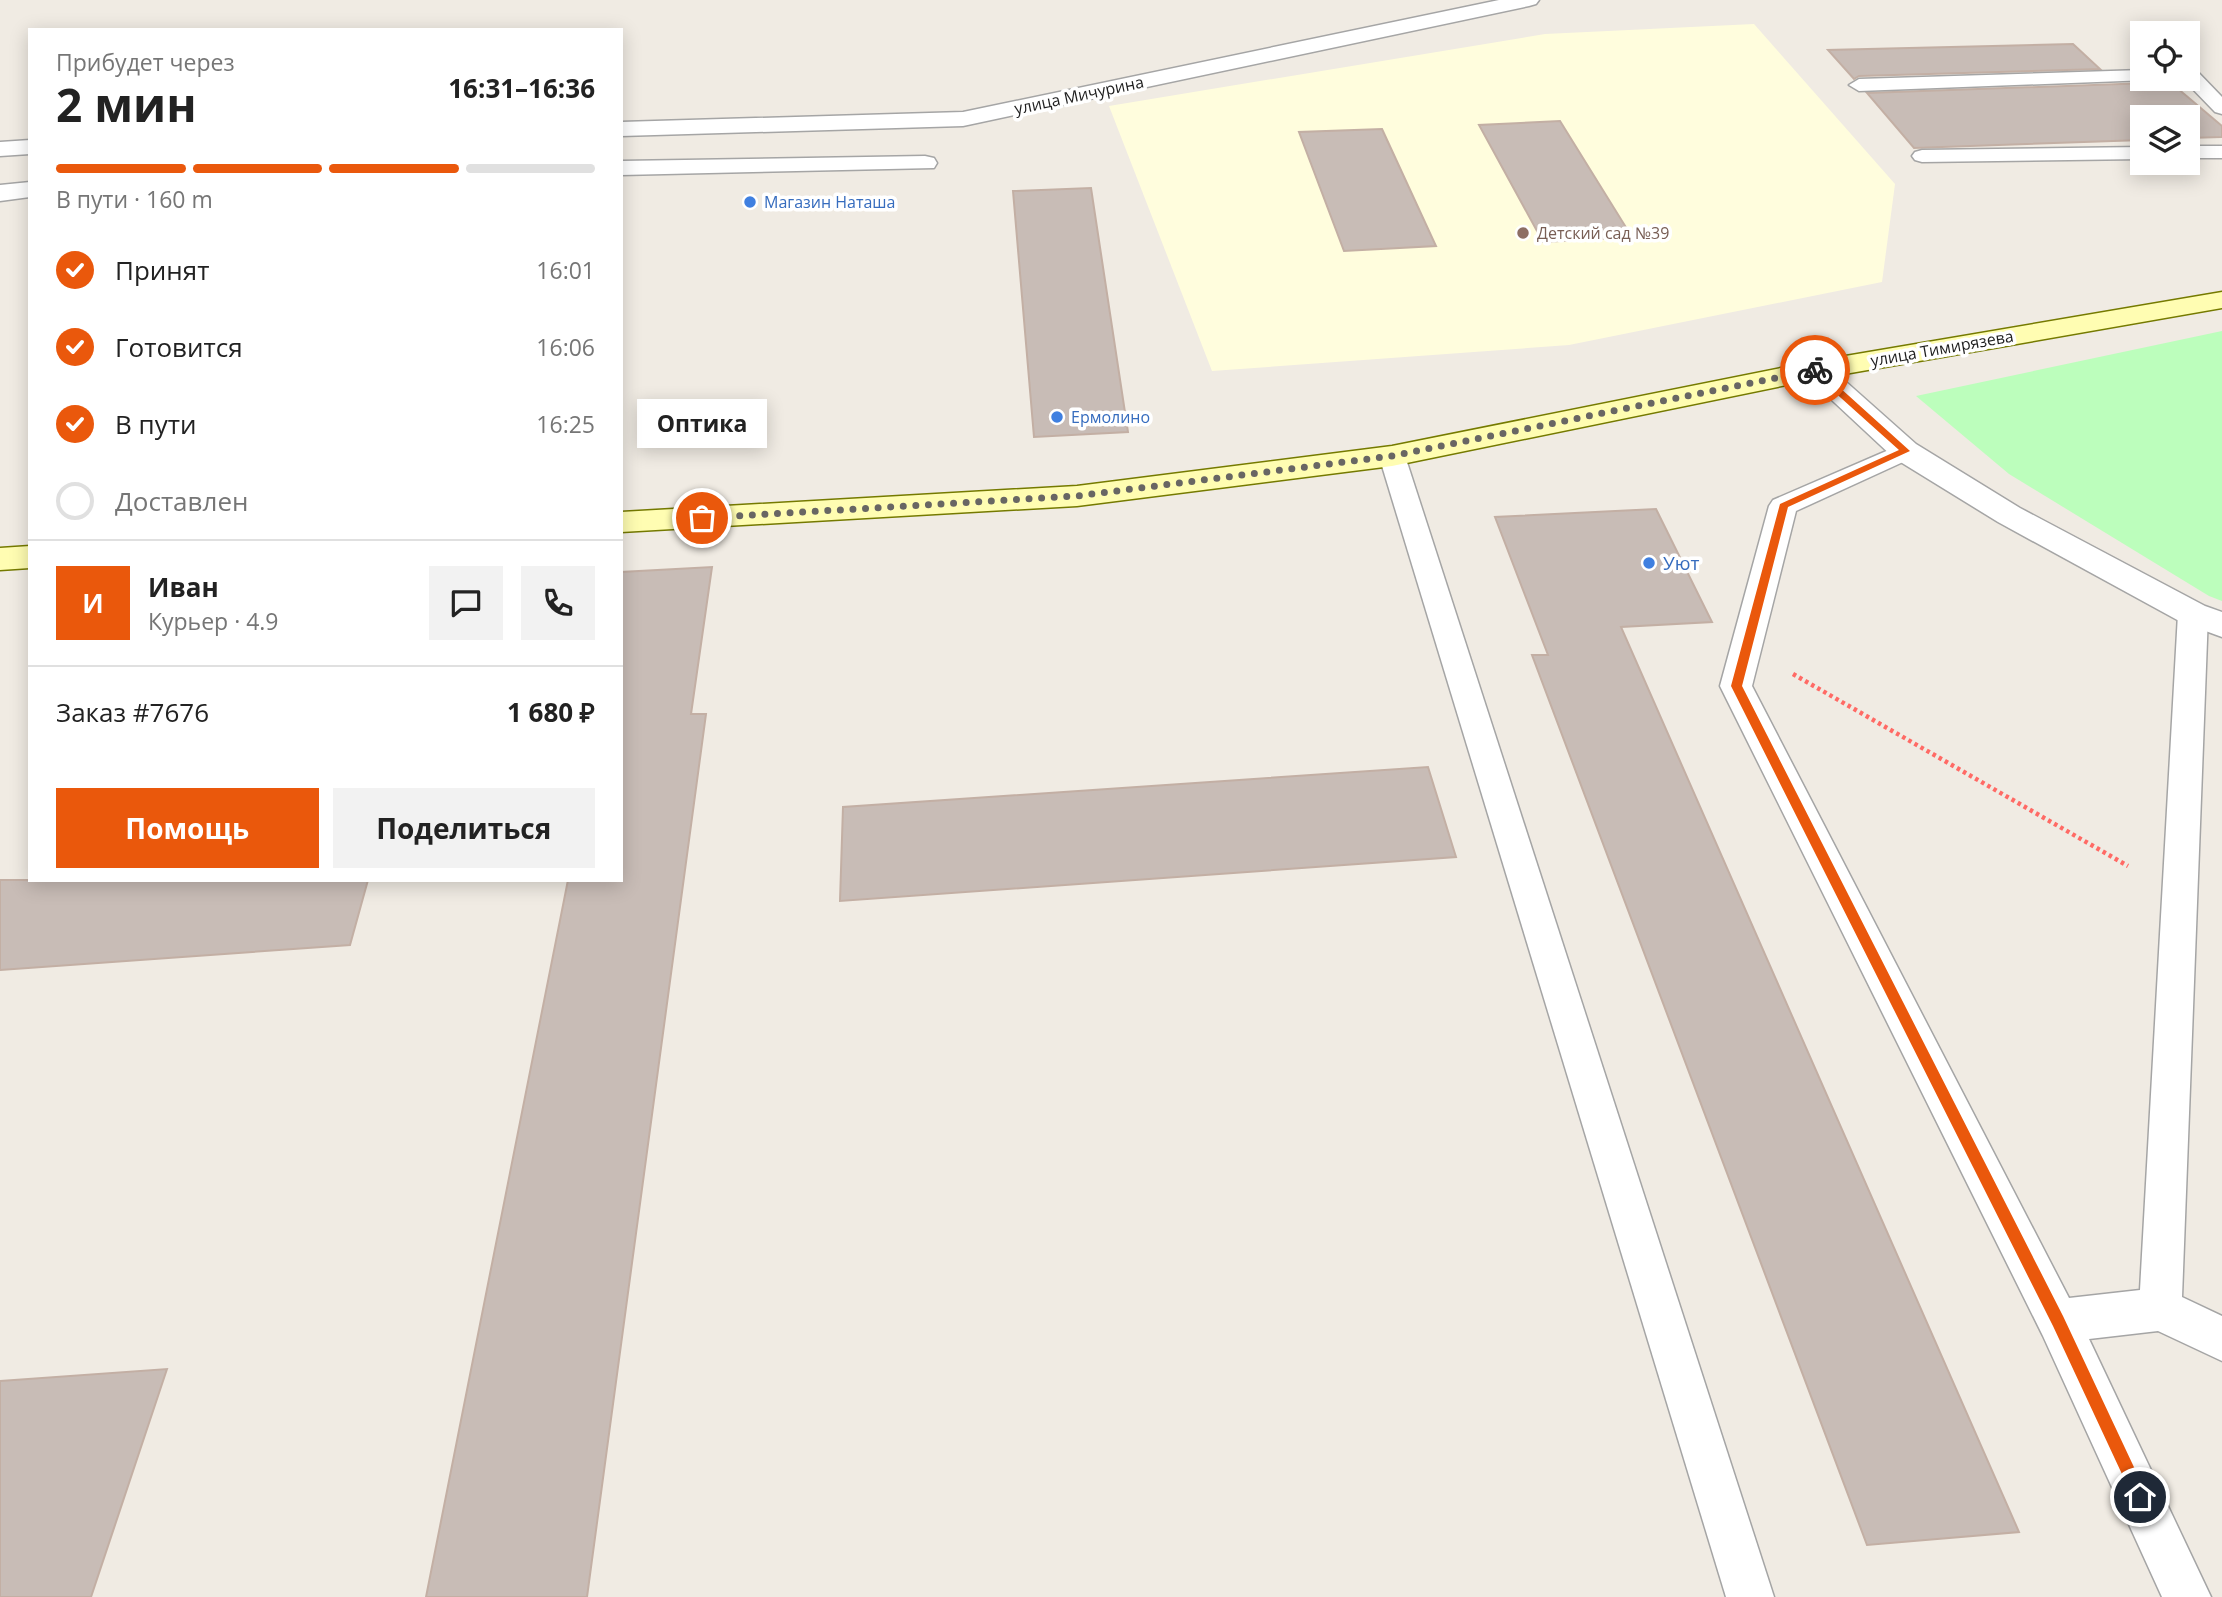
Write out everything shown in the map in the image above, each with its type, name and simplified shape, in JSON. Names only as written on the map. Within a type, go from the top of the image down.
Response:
[{"type":"street","name":"улица Мичурина","points":[[623,129],[963,119],[1529,0]]},
{"type":"street","points":[[0,149],[28,148]]},
{"type":"street","points":[[623,168],[925,163]]},
{"type":"street","points":[[0,193],[28,189]]},
{"type":"street","name":"улица Тимирязева","points":[[623,522],[1077,496],[1392,456],[1816,370],[2222,300]]},
{"type":"street","points":[[1816,370],[1905,451],[2009,515],[2208,620]]},
{"type":"street","points":[[0,559],[28,557]]},
{"type":"lane","points":[[1860,85],[2130,76]]},
{"type":"lane","points":[[2200,86],[2222,108]]},
{"type":"lane","points":[[2200,152],[2222,152]]},
{"type":"lane","points":[[1922,156],[2130,153]]},
{"type":"lane","points":[[1905,451],[1783,506],[1736,686],[2058,1321],[2187,1597]]},
{"type":"lane","points":[[1392,456],[1750,1597]]},
{"type":"lane","points":[[2160,1310],[2179,895],[2208,620]]},
{"type":"lane","points":[[2058,1321],[2160,1310],[2222,1339]]},
{"type":"path","points":[[1746,648],[2179,895]]},
{"type":"shaded area","name":"Детский сад №39","points":[[1754,24],[1895,184],[1882,282],[1569,345],[1212,371],[1109,106],[1545,34]]},
{"type":"green space","points":[[2222,331],[2222,601],[2209,596],[2009,474],[1916,396]]},
{"type":"building","points":[[2073,44],[2100,69],[1859,76],[1854,79],[1828,50]]},
{"type":"building","points":[[2130,83],[2130,91],[2181,91],[2197,105],[2130,105],[2130,140],[1914,148],[1867,93]]},
{"type":"building","points":[[2200,107],[2222,126],[2222,137],[2200,138]]},
{"type":"building","points":[[1560,121],[1632,237],[1543,242],[1479,125]]},
{"type":"building","points":[[1382,129],[1436,246],[1344,251],[1299,132]]},
{"type":"building","points":[[1091,188],[1128,432],[1034,437],[1013,191]]},
{"type":"building","points":[[1656,509],[1712,622],[1621,627],[2019,1532],[1867,1545],[1532,655],[1548,655],[1495,517]]},
{"type":"building","points":[[712,567],[691,714],[706,714],[587,1597],[426,1597],[568,882],[623,882],[623,572]]},
{"type":"building","points":[[1428,767],[1456,857],[840,901],[843,807]]},
{"type":"building","points":[[0,880],[367,882],[350,945],[0,970]]},
{"type":"building","points":[[167,1369],[91,1597],[0,1597],[0,1381]]},
{"type":"way so far","points":[[702,518],[1077,496],[1392,456],[1815,370]]},
{"type":"place","name":"Магазин Наташа","points":[[750,202]]},
{"type":"place","name":"Детский сад №39","points":[[1523,233]]},
{"type":"place","name":"Ермолино","points":[[1057,417]]},
{"type":"place","name":"Оптика","points":[[702,518]]},
{"type":"place","name":"Уют","points":[[1649,563]]},
{"type":"route","points":[[1815,370],[1905,451],[1783,506],[1736,686],[2058,1321],[2140,1497]]}]
